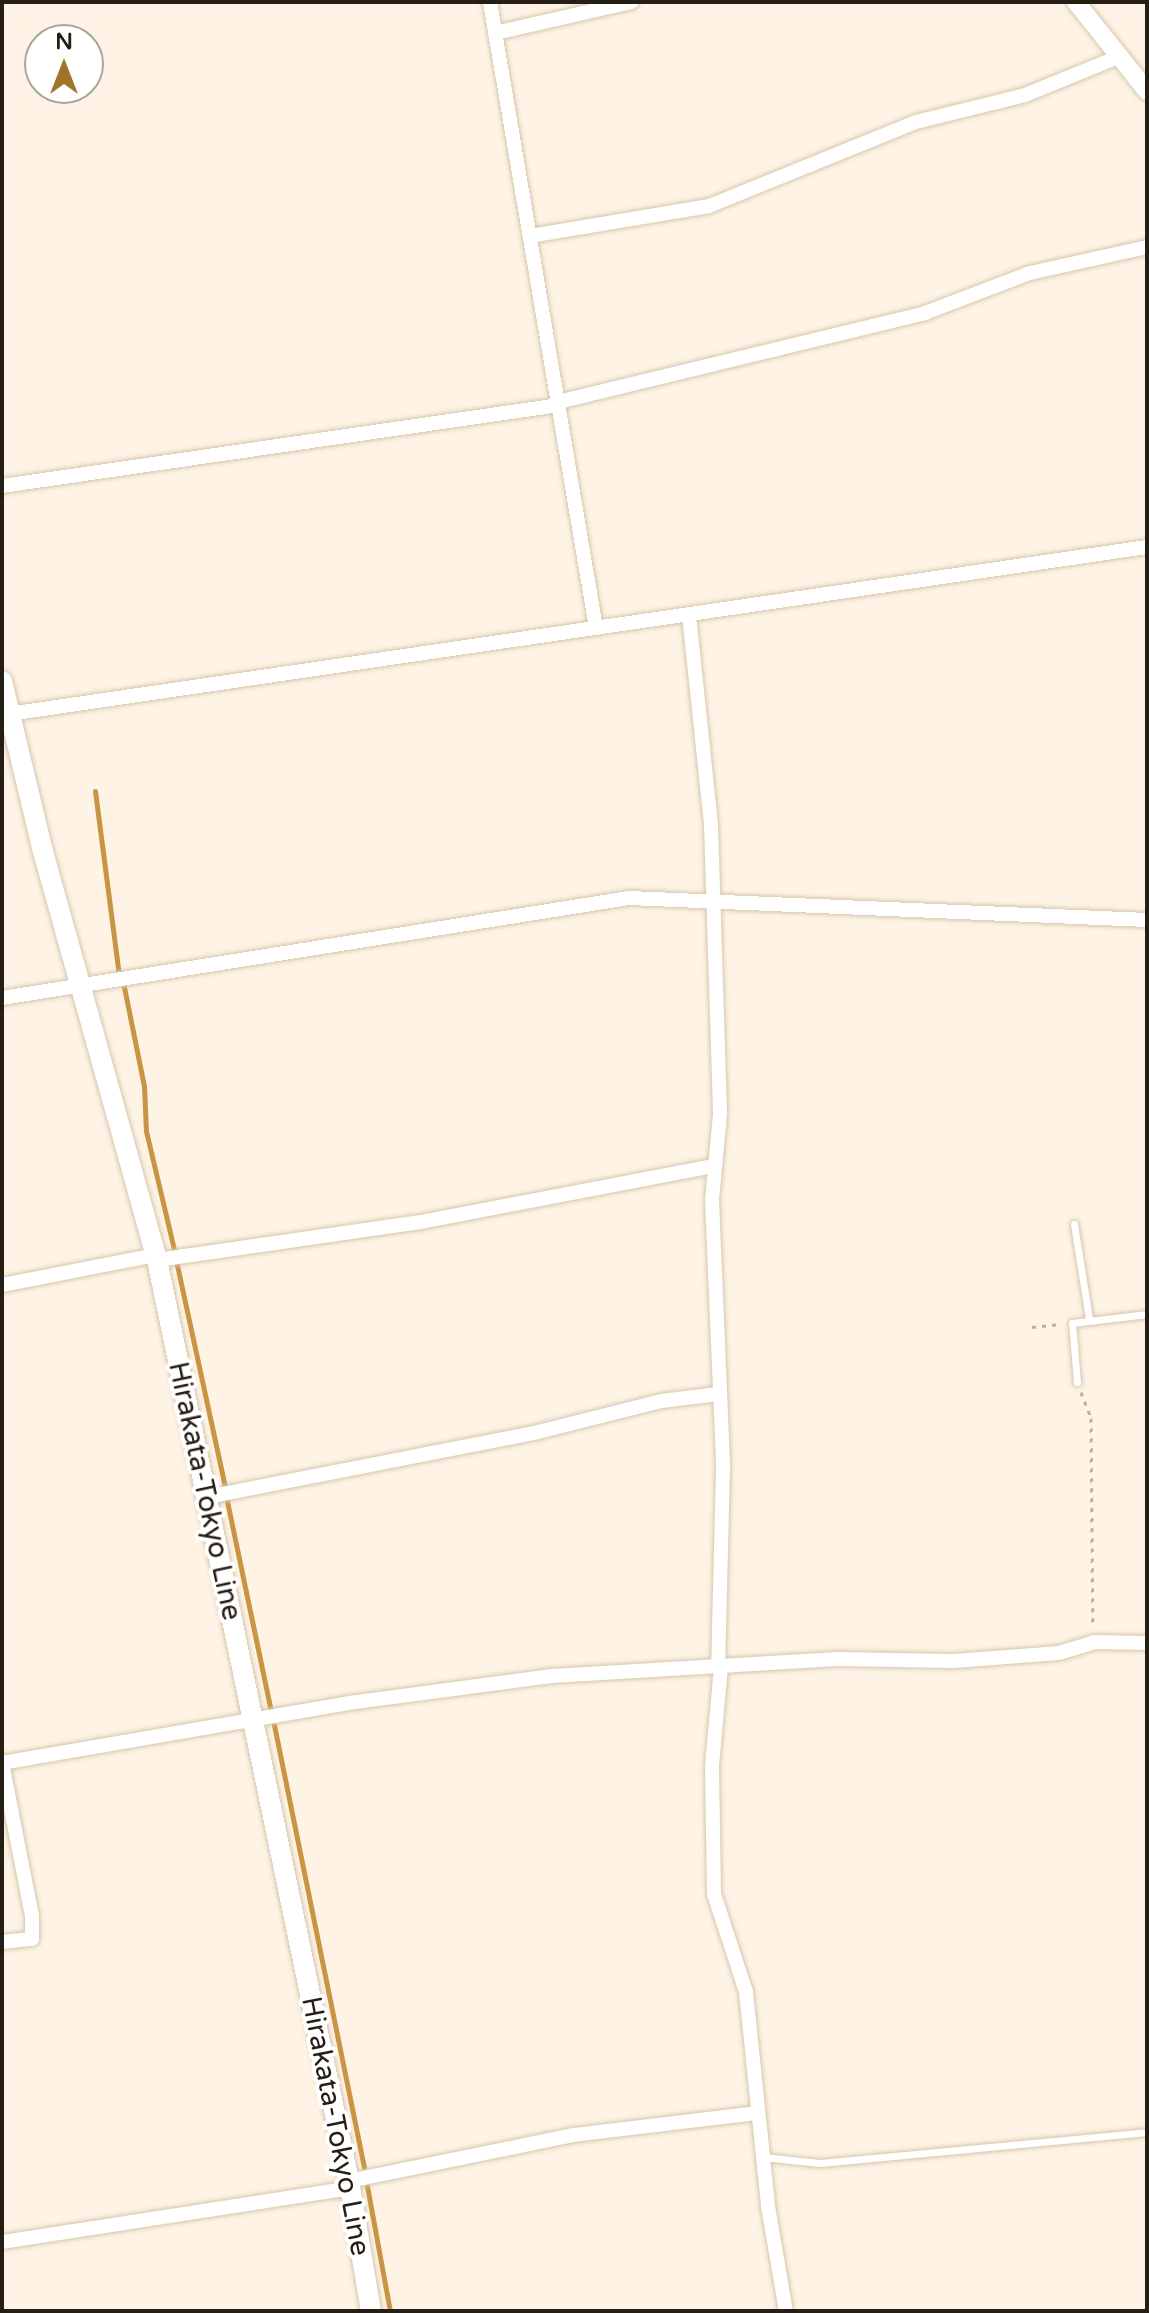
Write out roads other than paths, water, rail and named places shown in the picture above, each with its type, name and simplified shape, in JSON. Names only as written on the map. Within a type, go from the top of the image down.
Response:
[{"type":"main road","name":"Hirakata-Tokyo Line","points":[[2,681],[5,715],[157,1258],[349,2185],[371,2311]]},
{"type":"street","points":[[490,2],[596,628]]},
{"type":"street","points":[[495,33],[632,2]]},
{"type":"street","points":[[1076,2],[1147,91]]},
{"type":"street","points":[[530,236],[709,206],[916,122],[1025,95],[1118,57]]},
{"type":"street","points":[[2,486],[558,403],[925,313],[1030,273],[1147,247]]},
{"type":"street","points":[[5,715],[1147,547]]},
{"type":"street","points":[[689,615],[702,712],[714,901],[720,1114],[714,1166],[723,1482],[720,1667],[712,1766],[714,1894],[746,1992],[763,2157],[786,2311]]},
{"type":"street","points":[[2,998],[607,900],[714,901],[1147,920]]},
{"type":"street","points":[[2,1285],[157,1258],[415,1223],[714,1166]]},
{"type":"street","points":[[207,1497],[538,1432],[661,1401],[719,1394]]},
{"type":"street","points":[[2,1942],[32,1939],[32,1916],[2,1763],[252,1720],[552,1676],[837,1659],[954,1661],[1059,1653],[1094,1642],[1147,1643]]},
{"type":"street","points":[[2,2242],[349,2185],[573,2135],[758,2113]]},
{"type":"lane","points":[[1074,1224],[1089,1319]]},
{"type":"lane","points":[[1077,1382],[1072,1323],[1147,1314]]},
{"type":"lane","points":[[763,2157],[820,2163],[1147,2132]]},
{"type":"waterway","points":[[95,791],[119,976]]},
{"type":"waterway","points":[[124,987],[144,1086],[146,1131],[174,1249]]},
{"type":"waterway","points":[[177,1265],[225,1487]]},
{"type":"waterway","points":[[227,1501],[271,1712]]},
{"type":"waterway","points":[[274,1725],[364,2167]]},
{"type":"waterway","points":[[367,2186],[390,2311]]}]
